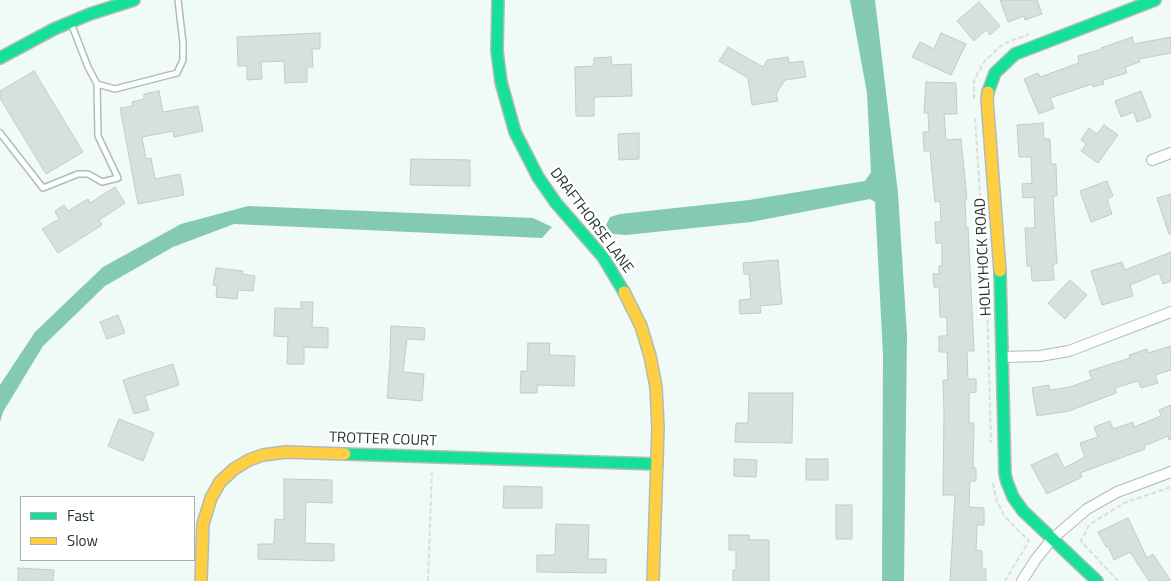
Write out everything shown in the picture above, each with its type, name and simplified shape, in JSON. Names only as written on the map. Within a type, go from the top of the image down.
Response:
[{"type":"street","points":[[0,58],[37,37],[71,22],[134,0]]},
{"type":"street","name":"DRAFTHORSE LANE","points":[[498,0],[497,51],[501,82],[508,112],[518,139],[538,177],[556,203],[599,252],[620,283],[641,326],[650,356],[656,386],[658,428],[652,581]]},
{"type":"street","name":"HOLLYHOCK ROAD","points":[[1097,581],[1018,505],[1005,474],[1004,357],[997,218],[987,99],[991,82],[1001,66],[1015,54],[1155,0]]},
{"type":"street","points":[[1152,160],[1171,153]]},
{"type":"street","points":[[1004,357],[1040,356],[1069,351],[1171,312]]},
{"type":"street","name":"TROTTER COURT","points":[[201,581],[203,524],[207,506],[220,482],[241,464],[258,456],[286,452],[657,464]]},
{"type":"street","points":[[1022,581],[1052,539],[1073,520],[1117,492],[1171,472]]},
{"type":"lane","points":[[97,84],[115,89],[177,73],[183,60],[178,0]]},
{"type":"lane","points":[[0,133],[43,188],[78,174],[88,174],[102,182],[118,178],[98,136],[97,84],[88,67],[71,22]]},
{"type":"path","points":[[428,581],[432,457]]},
{"type":"path","points":[[1118,581],[1081,541],[1089,526],[1124,503],[1171,487]]},
{"type":"shaded area","points":[[850,0],[875,0],[898,193],[907,335],[904,581],[882,581],[883,355],[875,202],[870,199],[751,222],[626,235],[613,234],[605,227],[610,217],[620,214],[749,200],[865,181],[871,172],[867,93]]},
{"type":"shaded area","points":[[248,206],[533,218],[552,227],[542,238],[234,224],[173,247],[105,286],[43,346],[3,412],[0,422],[0,385],[35,332],[103,267],[181,224]]},
{"type":"building","points":[[1000,0],[1037,0],[1042,14],[1025,20],[1024,16],[1008,22]]},
{"type":"building","points":[[979,2],[1000,26],[990,35],[986,30],[974,41],[957,21]]},
{"type":"building","points":[[320,33],[320,49],[312,49],[313,67],[307,67],[307,82],[285,83],[284,61],[261,62],[262,79],[247,80],[247,66],[238,66],[237,37]]},
{"type":"building","points":[[941,33],[966,44],[951,75],[912,57],[920,42],[934,49]]},
{"type":"building","points":[[1132,37],[1134,44],[1171,37],[1171,53],[1139,59],[1140,62],[1125,67],[1127,73],[1103,80],[1104,84],[1093,87],[1092,84],[1050,98],[1054,108],[1039,114],[1024,79],[1038,73],[1040,77],[1079,63],[1078,56]]},
{"type":"building","points":[[728,47],[763,67],[767,60],[788,57],[789,63],[803,61],[806,77],[785,80],[776,94],[778,101],[752,105],[748,78],[719,61]]},
{"type":"building","points":[[611,57],[612,65],[631,64],[632,96],[594,97],[594,116],[576,116],[575,67],[594,66],[594,58]]},
{"type":"building","points":[[34,71],[83,152],[46,174],[0,98],[0,91]]},
{"type":"building","points":[[926,82],[956,83],[957,114],[944,114],[946,140],[961,139],[967,199],[965,199],[966,228],[968,227],[974,351],[967,351],[968,379],[976,379],[976,392],[969,393],[969,423],[974,423],[973,468],[976,468],[976,481],[970,481],[969,507],[984,508],[984,525],[977,525],[976,550],[982,551],[982,569],[986,569],[986,581],[950,581],[955,495],[943,495],[943,380],[948,380],[947,352],[939,352],[939,336],[947,336],[947,317],[940,317],[939,287],[934,287],[933,274],[939,274],[939,266],[942,266],[942,243],[936,243],[935,222],[941,222],[940,201],[935,202],[930,151],[924,151],[923,132],[929,132],[928,113],[924,113]]},
{"type":"building","points":[[159,91],[163,112],[198,106],[203,131],[174,137],[173,131],[142,137],[146,159],[151,158],[155,179],[180,174],[184,195],[138,204],[120,108],[133,106],[132,102],[144,99],[144,94]]},
{"type":"building","points":[[1141,91],[1151,117],[1137,122],[1134,112],[1121,117],[1115,101]]},
{"type":"building","points":[[1043,123],[1044,139],[1050,139],[1051,164],[1056,164],[1057,196],[1053,196],[1057,264],[1053,264],[1054,280],[1032,281],[1031,266],[1027,266],[1025,228],[1035,228],[1034,197],[1023,198],[1022,184],[1032,183],[1031,157],[1019,157],[1017,125]]},
{"type":"building","points":[[1104,125],[1118,135],[1098,163],[1081,151],[1086,144],[1081,140],[1089,128],[1097,134]]},
{"type":"building","points":[[639,133],[639,159],[619,160],[618,134]]},
{"type":"building","points":[[411,159],[470,160],[470,186],[410,185]]},
{"type":"building","points":[[1107,181],[1113,196],[1107,199],[1112,214],[1091,222],[1080,191]]},
{"type":"building","points":[[115,187],[125,203],[99,220],[102,225],[58,253],[42,229],[59,219],[55,211],[64,205],[68,211],[88,199],[90,203]]},
{"type":"building","points":[[1171,194],[1171,234],[1169,234],[1157,198]]},
{"type":"building","points":[[1171,252],[1171,281],[1163,284],[1159,273],[1130,285],[1133,296],[1102,305],[1091,271],[1122,262],[1125,270]]},
{"type":"building","points":[[778,260],[782,304],[760,306],[761,313],[740,314],[739,300],[751,299],[749,274],[744,274],[743,263]]},
{"type":"building","points":[[216,268],[243,271],[242,274],[255,276],[253,291],[238,290],[237,299],[216,297],[217,286],[213,285]]},
{"type":"building","points":[[1070,280],[1087,295],[1065,319],[1048,303]]},
{"type":"building","points":[[301,302],[313,302],[312,327],[328,328],[328,348],[304,347],[304,364],[287,364],[288,337],[274,336],[275,308],[301,309]]},
{"type":"building","points":[[118,315],[125,333],[107,339],[100,322]]},
{"type":"building","points":[[391,326],[425,328],[424,340],[407,339],[403,372],[424,374],[422,401],[387,398]]},
{"type":"building","points":[[528,343],[550,343],[549,355],[575,356],[574,386],[537,385],[537,393],[520,393],[521,371],[527,371]]},
{"type":"building","points":[[1171,346],[1171,370],[1155,375],[1158,383],[1141,388],[1138,381],[1115,388],[1116,393],[1069,411],[1037,416],[1032,388],[1049,385],[1050,390],[1070,387],[1092,379],[1089,371],[1130,358],[1129,355],[1147,349],[1148,353]]},
{"type":"building","points":[[173,364],[179,385],[145,396],[149,410],[134,414],[123,380]]},
{"type":"building","points":[[749,393],[793,393],[792,443],[735,442],[736,423],[748,423]]},
{"type":"building","points":[[1171,405],[1171,439],[1169,440],[1168,436],[1144,446],[1145,449],[1080,473],[1082,477],[1047,494],[1031,465],[1057,453],[1064,468],[1085,457],[1080,443],[1098,437],[1094,427],[1110,421],[1113,429],[1133,422],[1134,427],[1161,416],[1159,410]]},
{"type":"building","points":[[119,419],[154,433],[143,461],[108,446]]},
{"type":"building","points":[[734,459],[757,460],[756,477],[734,476]]},
{"type":"building","points":[[806,459],[828,459],[828,480],[806,480]]},
{"type":"building","points":[[284,479],[332,480],[332,503],[306,502],[305,543],[334,544],[334,561],[258,559],[258,544],[274,544],[275,519],[284,520]]},
{"type":"building","points":[[504,486],[542,487],[542,508],[503,508]]},
{"type":"building","points":[[836,505],[852,505],[852,539],[836,539]]},
{"type":"building","points":[[1128,518],[1147,558],[1153,554],[1171,581],[1149,581],[1130,552],[1114,560],[1108,546],[1106,547],[1098,532]]},
{"type":"building","points":[[556,524],[589,525],[588,559],[606,559],[606,573],[537,572],[537,555],[555,555]]},
{"type":"building","points":[[729,535],[749,535],[749,540],[769,540],[769,581],[733,581],[733,570],[736,570],[736,550],[729,550]]},
{"type":"building","points":[[18,568],[54,570],[53,581],[18,581]]},
{"type":"traffic: fast","points":[[0,58],[54,29],[90,14],[134,0]]},
{"type":"traffic: fast","points":[[498,0],[497,51],[501,82],[515,132],[538,177],[556,203],[603,257],[624,292]]},
{"type":"traffic: fast","points":[[988,92],[995,73],[1015,54],[1155,0]]},
{"type":"traffic: fast","points":[[1000,271],[1005,474],[1007,482],[1013,497],[1023,511],[1097,581]]},
{"type":"traffic: fast","points":[[345,454],[657,464]]},
{"type":"traffic: slow","points":[[988,92],[1000,271]]},
{"type":"traffic: slow","points":[[624,292],[641,326],[650,356],[656,387],[658,428],[653,581]]},
{"type":"traffic: slow","points":[[201,581],[203,524],[211,498],[220,482],[234,469],[249,460],[263,455],[286,452],[345,454]]}]
